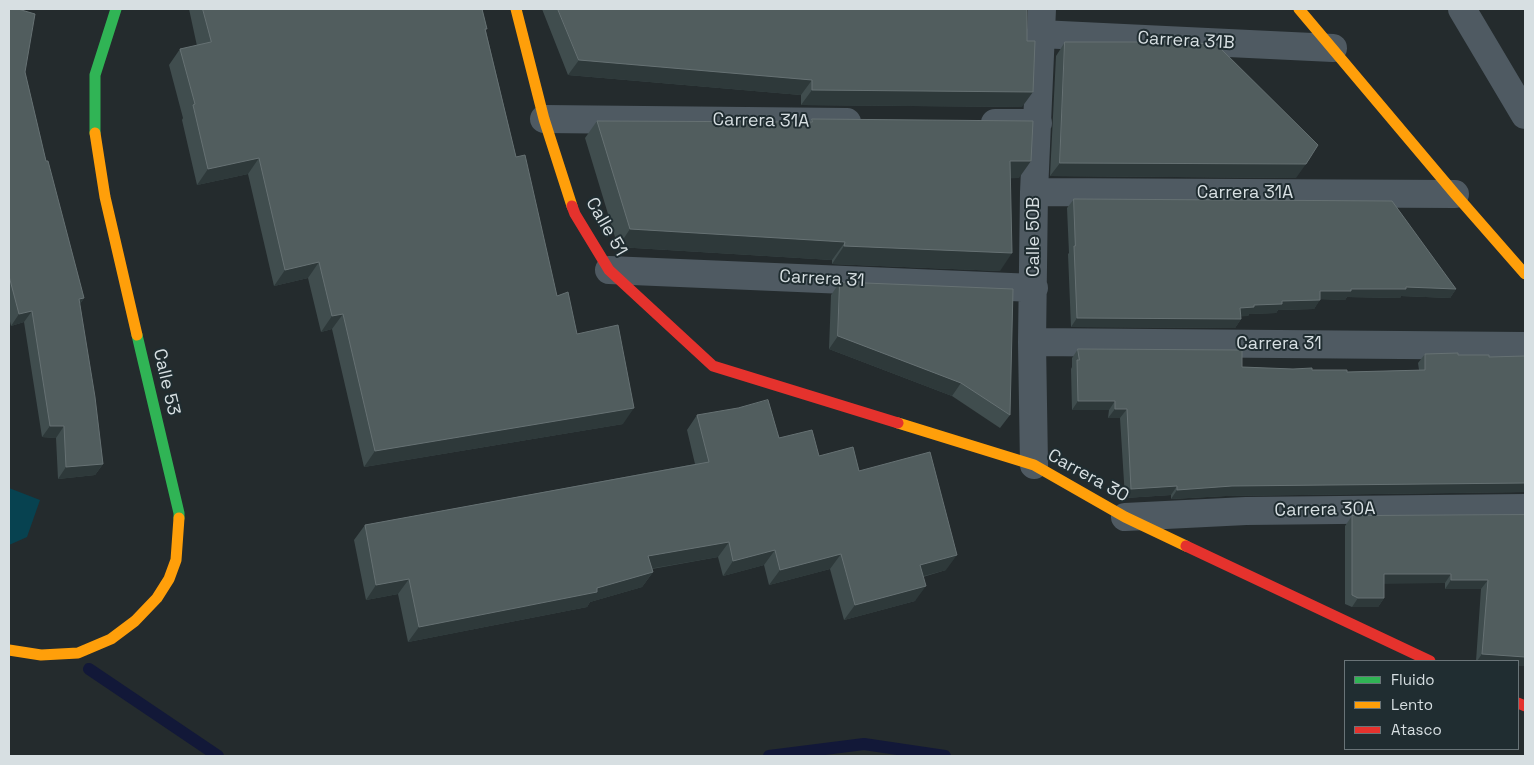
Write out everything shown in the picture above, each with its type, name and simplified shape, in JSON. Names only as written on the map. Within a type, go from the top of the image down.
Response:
[{"type":"street","name":"Calle 53","points":[[9,650],[41,655],[78,653],[111,639],[135,621],[158,598],[176,560],[179,513],[105,197],[94,128],[94,75],[116,9]]},
{"type":"street","name":"Calle 51","points":[[516,9],[544,119],[575,214],[610,270],[713,366]]},
{"type":"street","points":[[1299,9],[1455,194],[1522,261]]},
{"type":"street","points":[[1462,9],[1525,115]]},
{"type":"street","name":"Carrera 31B","points":[[1041,21],[1333,48]]},
{"type":"street","name":"Calle 50B","points":[[1034,465],[1032,342],[1034,192],[1041,21]]},
{"type":"street","name":"Carrera 31A","points":[[544,119],[870,122]]},
{"type":"street","points":[[969,123],[1038,123]]},
{"type":"street","name":"Carrera 31A","points":[[1034,192],[1455,194]]},
{"type":"street","name":"Carrera 31","points":[[610,270],[1034,288]]},
{"type":"street","name":"Carrera 31","points":[[1032,342],[1525,346]]},
{"type":"street","name":"Carrera 30","points":[[713,366],[1034,465],[1125,517],[1428,660]]},
{"type":"street","name":"Carrera 30A","points":[[1125,517],[1246,511],[1525,508]]},
{"type":"shaded area","points":[[9,488],[40,500],[27,537],[9,545]]},
{"type":"building","points":[[9,9],[18,9],[35,14],[25,72],[46,161],[48,161],[84,298],[79,299],[95,397],[103,464],[66,467],[64,426],[50,426],[32,311],[19,314],[9,276]]},
{"type":"building","points":[[203,9],[482,9],[487,29],[485,29],[516,157],[525,155],[557,296],[568,292],[577,334],[618,325],[634,408],[375,451],[343,314],[332,316],[319,262],[285,270],[259,158],[208,169],[193,105],[195,104],[180,49],[211,42]]},
{"type":"building","points":[[558,9],[1027,9],[1027,41],[1035,41],[1033,92],[812,90],[812,80],[579,60]]},
{"type":"building","points":[[1065,42],[1216,44],[1318,145],[1306,164],[1060,163]]},
{"type":"building","points":[[812,119],[1033,121],[1031,161],[1010,161],[1012,253],[844,246],[845,242],[630,229],[597,121],[812,122]]},
{"type":"building","points":[[1074,199],[1392,201],[1456,289],[1406,287],[1406,289],[1320,291],[1320,300],[1282,301],[1282,304],[1254,305],[1254,307],[1240,308],[1241,319],[1077,318]]},
{"type":"building","points":[[840,282],[1013,289],[1010,415],[961,383],[838,336]]},
{"type":"building","points":[[1078,349],[1242,350],[1242,367],[1312,368],[1312,370],[1347,370],[1347,372],[1425,370],[1425,354],[1458,353],[1458,355],[1489,355],[1489,357],[1525,356],[1525,483],[1232,486],[1177,490],[1177,486],[1131,489],[1127,409],[1115,409],[1115,401],[1078,401]]},
{"type":"building","points":[[768,400],[779,438],[812,430],[819,456],[853,447],[859,471],[930,452],[957,555],[920,565],[926,586],[855,605],[841,554],[780,570],[775,550],[733,561],[729,542],[648,556],[653,572],[597,588],[597,592],[419,627],[409,579],[376,585],[365,525],[709,462],[697,415],[738,408]]},
{"type":"building","points":[[1525,515],[1525,657],[1482,654],[1488,580],[1451,580],[1451,574],[1384,574],[1384,598],[1358,598],[1352,595],[1352,516]]},
{"type":"waterway","points":[[89,669],[218,756]]},
{"type":"waterway","points":[[769,756],[864,744],[945,756]]},
{"type":"traffic: fast","points":[[95,133],[95,75],[116,9]]},
{"type":"traffic: fast","points":[[137,335],[179,518]]},
{"type":"traffic: slow","points":[[516,9],[544,119],[572,206]]},
{"type":"traffic: slow","points":[[1299,9],[1525,274]]},
{"type":"traffic: slow","points":[[95,133],[105,197],[137,335]]},
{"type":"traffic: slow","points":[[898,423],[1034,465],[1125,517],[1186,546]]},
{"type":"traffic: slow","points":[[9,650],[41,655],[78,653],[111,639],[135,621],[157,598],[169,579],[176,560],[179,518]]},
{"type":"traffic: jam","points":[[572,206],[609,270],[713,366],[898,423]]},
{"type":"traffic: jam","points":[[1186,546],[1428,660]]},
{"type":"traffic: jam","points":[[1519,703],[1525,706]]}]
